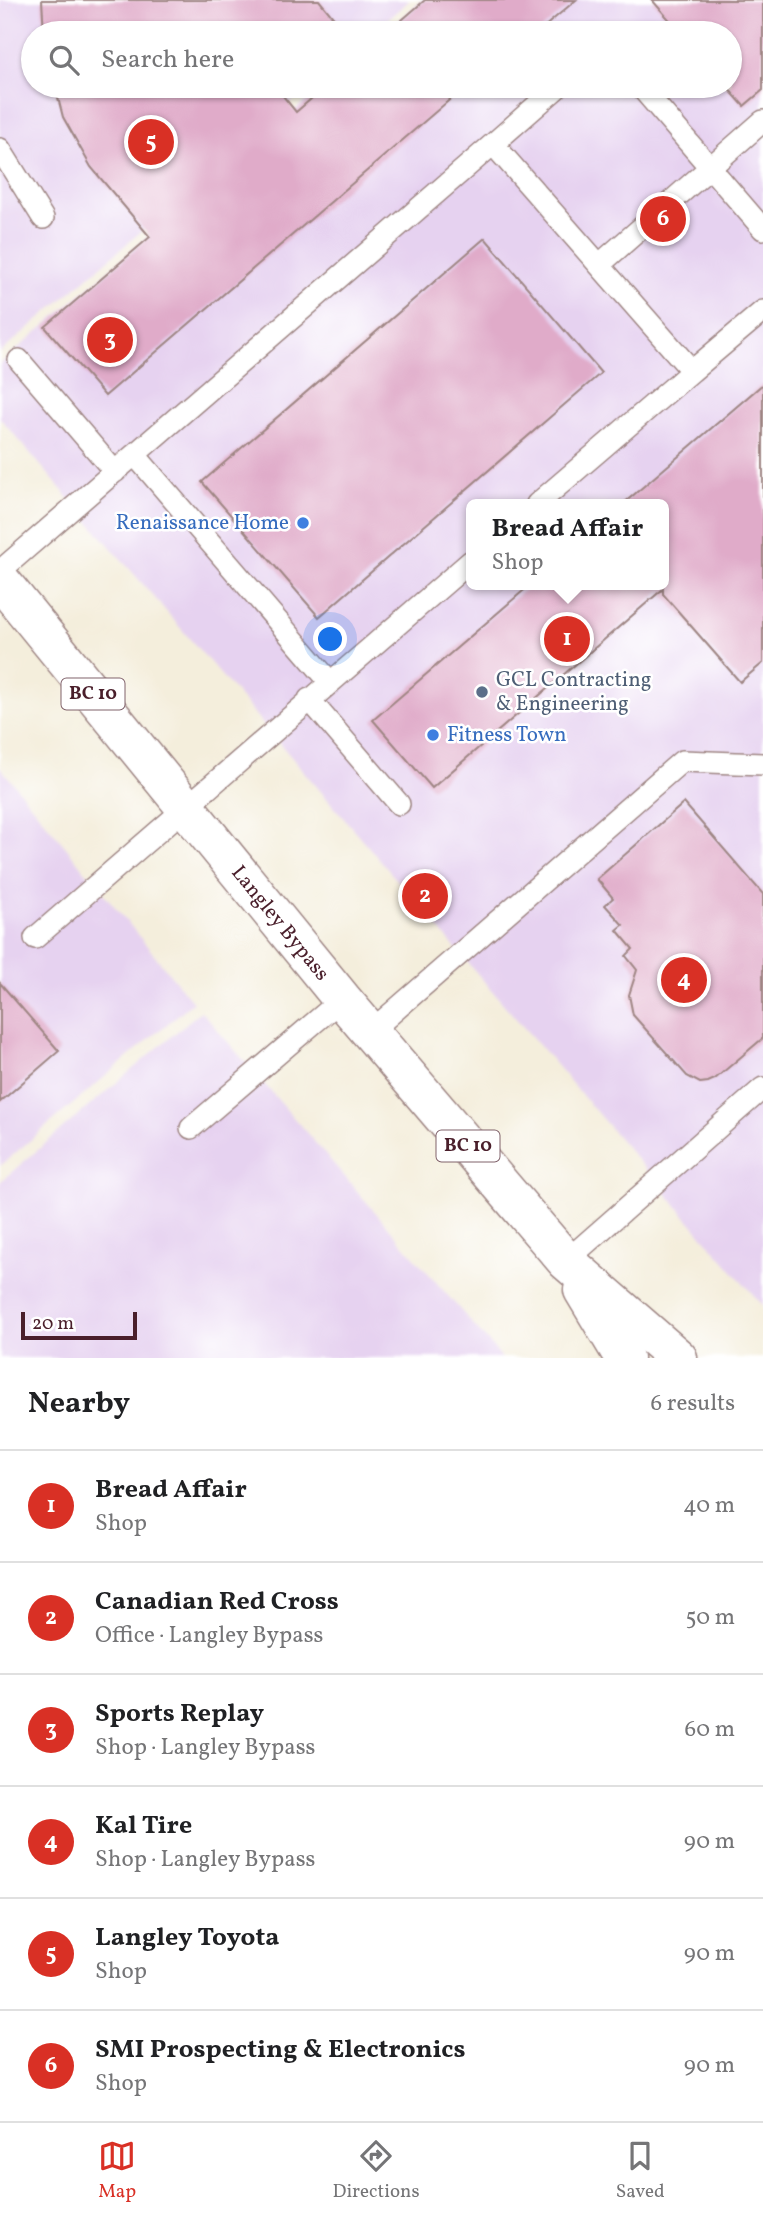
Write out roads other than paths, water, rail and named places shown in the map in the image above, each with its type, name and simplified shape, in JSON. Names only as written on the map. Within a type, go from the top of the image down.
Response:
[{"type":"highway","name":"Langley Bypass","points":[[0,580],[342,999],[566,1261],[678,1358]]},
{"type":"highway","name":"Langley Bypass","points":[[566,1261],[624,1358]]},
{"type":"lane","points":[[0,571],[545,98]]},
{"type":"lane","points":[[650,98],[763,229]]},
{"type":"lane","points":[[599,265],[763,121]]},
{"type":"lane","points":[[493,144],[692,371]]},
{"type":"lane","points":[[0,149],[43,218]]},
{"type":"lane","points":[[543,499],[763,311]]},
{"type":"lane","points":[[19,360],[115,472]]},
{"type":"lane","points":[[135,455],[330,682]]},
{"type":"lane","points":[[35,938],[466,565]]},
{"type":"lane","points":[[309,699],[399,804]]},
{"type":"lane","points":[[370,1031],[682,761],[763,764]]},
{"type":"lane","points":[[191,1128],[342,999]]},
{"type":"lane","points":[[566,1261],[763,1088]]},
{"type":"place","name":"Langley Toyota","points":[[151,142]]},
{"type":"place","name":"SMI Prospecting & Electronics","points":[[663,219]]},
{"type":"place","name":"Sports Replay","points":[[110,340]]},
{"type":"place","name":"Renaissance Home","points":[[303,523]]},
{"type":"place","name":"Bread Affair","points":[[567,639]]},
{"type":"place","name":"GCL Contracting & Engineering","points":[[482,692]]},
{"type":"place","name":"Fitness Town","points":[[433,735]]},
{"type":"place","name":"Canadian Red Cross","points":[[425,896]]},
{"type":"place","name":"Kal Tire","points":[[684,980]]}]
